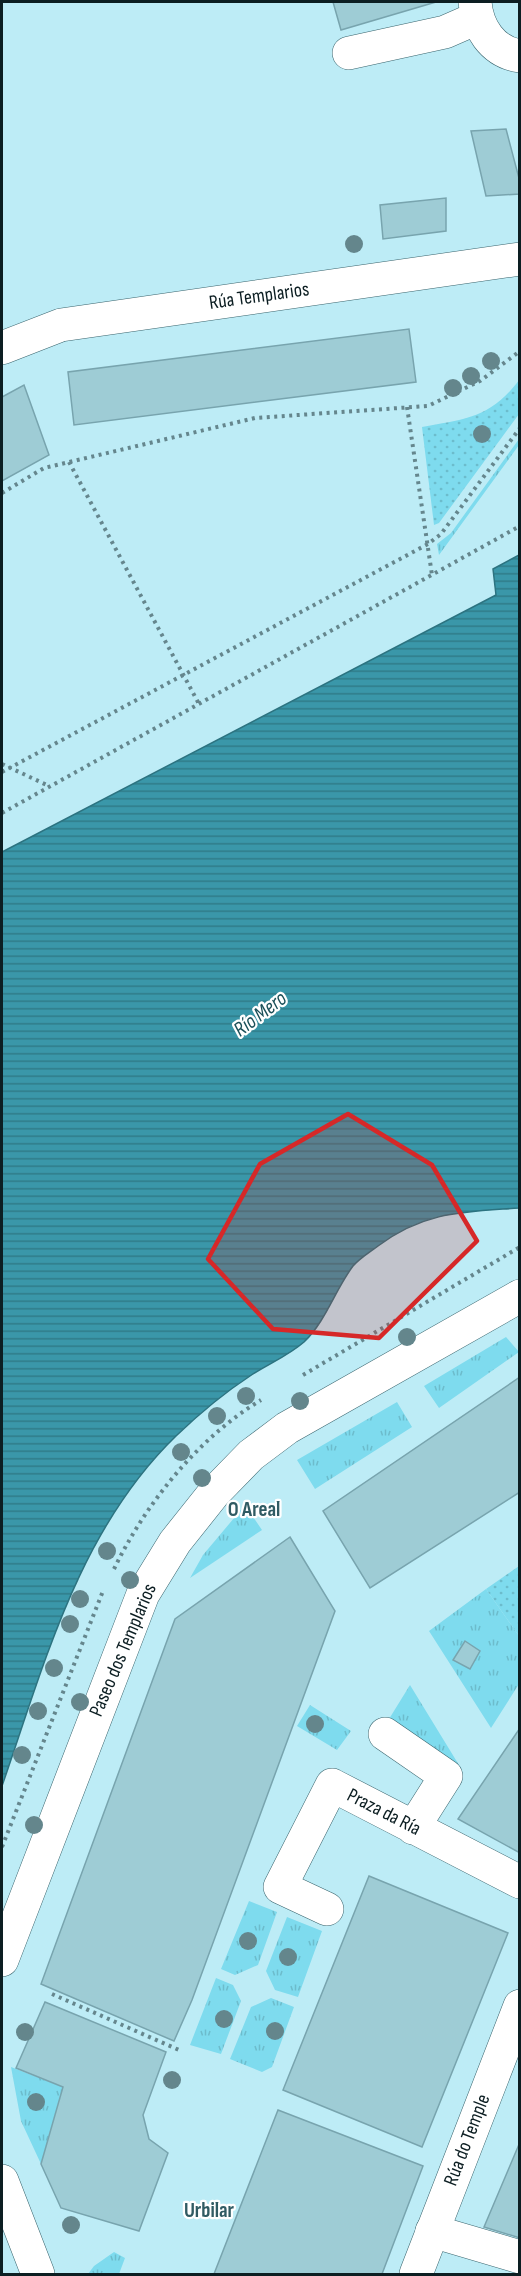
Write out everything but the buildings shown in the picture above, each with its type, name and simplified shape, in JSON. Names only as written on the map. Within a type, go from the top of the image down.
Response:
[{"type":"street","points":[[349,53],[445,32],[476,10],[485,35],[498,47],[518,59]]},
{"type":"street","name":"Rúa Templarios","points":[[2,348],[61,325],[519,259]]},
{"type":"street","name":"Paseo dos Templarios","points":[[2,1960],[143,1594],[175,1542],[214,1493],[251,1455],[287,1428],[519,1296]]},
{"type":"street","points":[[385,1734],[446,1776],[413,1828]]},
{"type":"street","name":"Praza da Ría","points":[[327,1909],[280,1887],[332,1785],[519,1882]]},
{"type":"street","name":"Rúa do Temple","points":[[416,2274],[519,2006]]},
{"type":"street","points":[[2,2181],[38,2274]]},
{"type":"street","points":[[432,2230],[519,2258]]},
{"type":"path","points":[[2,493],[44,468],[255,418],[428,406],[480,381],[519,351]]},
{"type":"path","points":[[407,407],[432,575]]},
{"type":"path","points":[[2,772],[428,544],[441,534],[519,428]]},
{"type":"path","points":[[69,462],[199,704]]},
{"type":"path","points":[[2,813],[519,526]]},
{"type":"path","points":[[2,764],[50,787]]},
{"type":"path","points":[[52,1994],[179,2050]]},
{"type":"highlighted area","points":[[348,1114],[432,1165],[477,1241],[379,1338],[273,1329],[208,1259],[260,1164]]},
{"type":"green space","points":[[519,380],[519,414],[439,523],[434,525],[422,427],[476,415],[498,402]]},
{"type":"green space","points":[[519,439],[519,445],[439,555],[437,544],[451,533]]},
{"type":"green space","points":[[506,1337],[519,1352],[439,1408],[424,1386]]},
{"type":"green space","points":[[397,1402],[412,1427],[315,1489],[297,1460]]},
{"type":"green space","points":[[245,1505],[262,1530],[190,1578],[203,1555]]},
{"type":"green space","points":[[519,1566],[519,1636],[486,1589]]},
{"type":"green space","points":[[486,1589],[519,1636],[519,1684],[491,1728],[429,1631]]},
{"type":"green space","points":[[410,1685],[462,1770],[389,1719]]},
{"type":"green space","points":[[310,1705],[351,1731],[337,1750],[297,1726]]},
{"type":"green space","points":[[249,1901],[277,1912],[258,1965],[235,1975],[221,1969]]},
{"type":"green space","points":[[287,1917],[322,1931],[298,1997],[275,1990],[266,1971]]},
{"type":"green space","points":[[216,1978],[233,1985],[241,2001],[221,2054],[190,2045]]},
{"type":"green space","points":[[271,1998],[294,2007],[272,2067],[262,2072],[230,2059],[251,2007]]},
{"type":"green space","points":[[11,2067],[63,2087],[41,2164],[21,2121]]},
{"type":"green space","points":[[114,2252],[125,2258],[119,2274],[88,2274],[94,2266]]},
{"type":"water","name":"Río Mero","points":[[519,555],[519,1208],[446,1215],[395,1234],[353,1266],[318,1325],[304,1342],[250,1376],[212,1404],[176,1436],[142,1473],[114,1513],[90,1555],[69,1600],[50,1646],[2,1786],[2,852],[496,595],[493,569]]},
{"type":"district","name":"O Areal","points":[[254,1509]]},
{"type":"district","name":"Urbilar","points":[[209,2210]]}]
